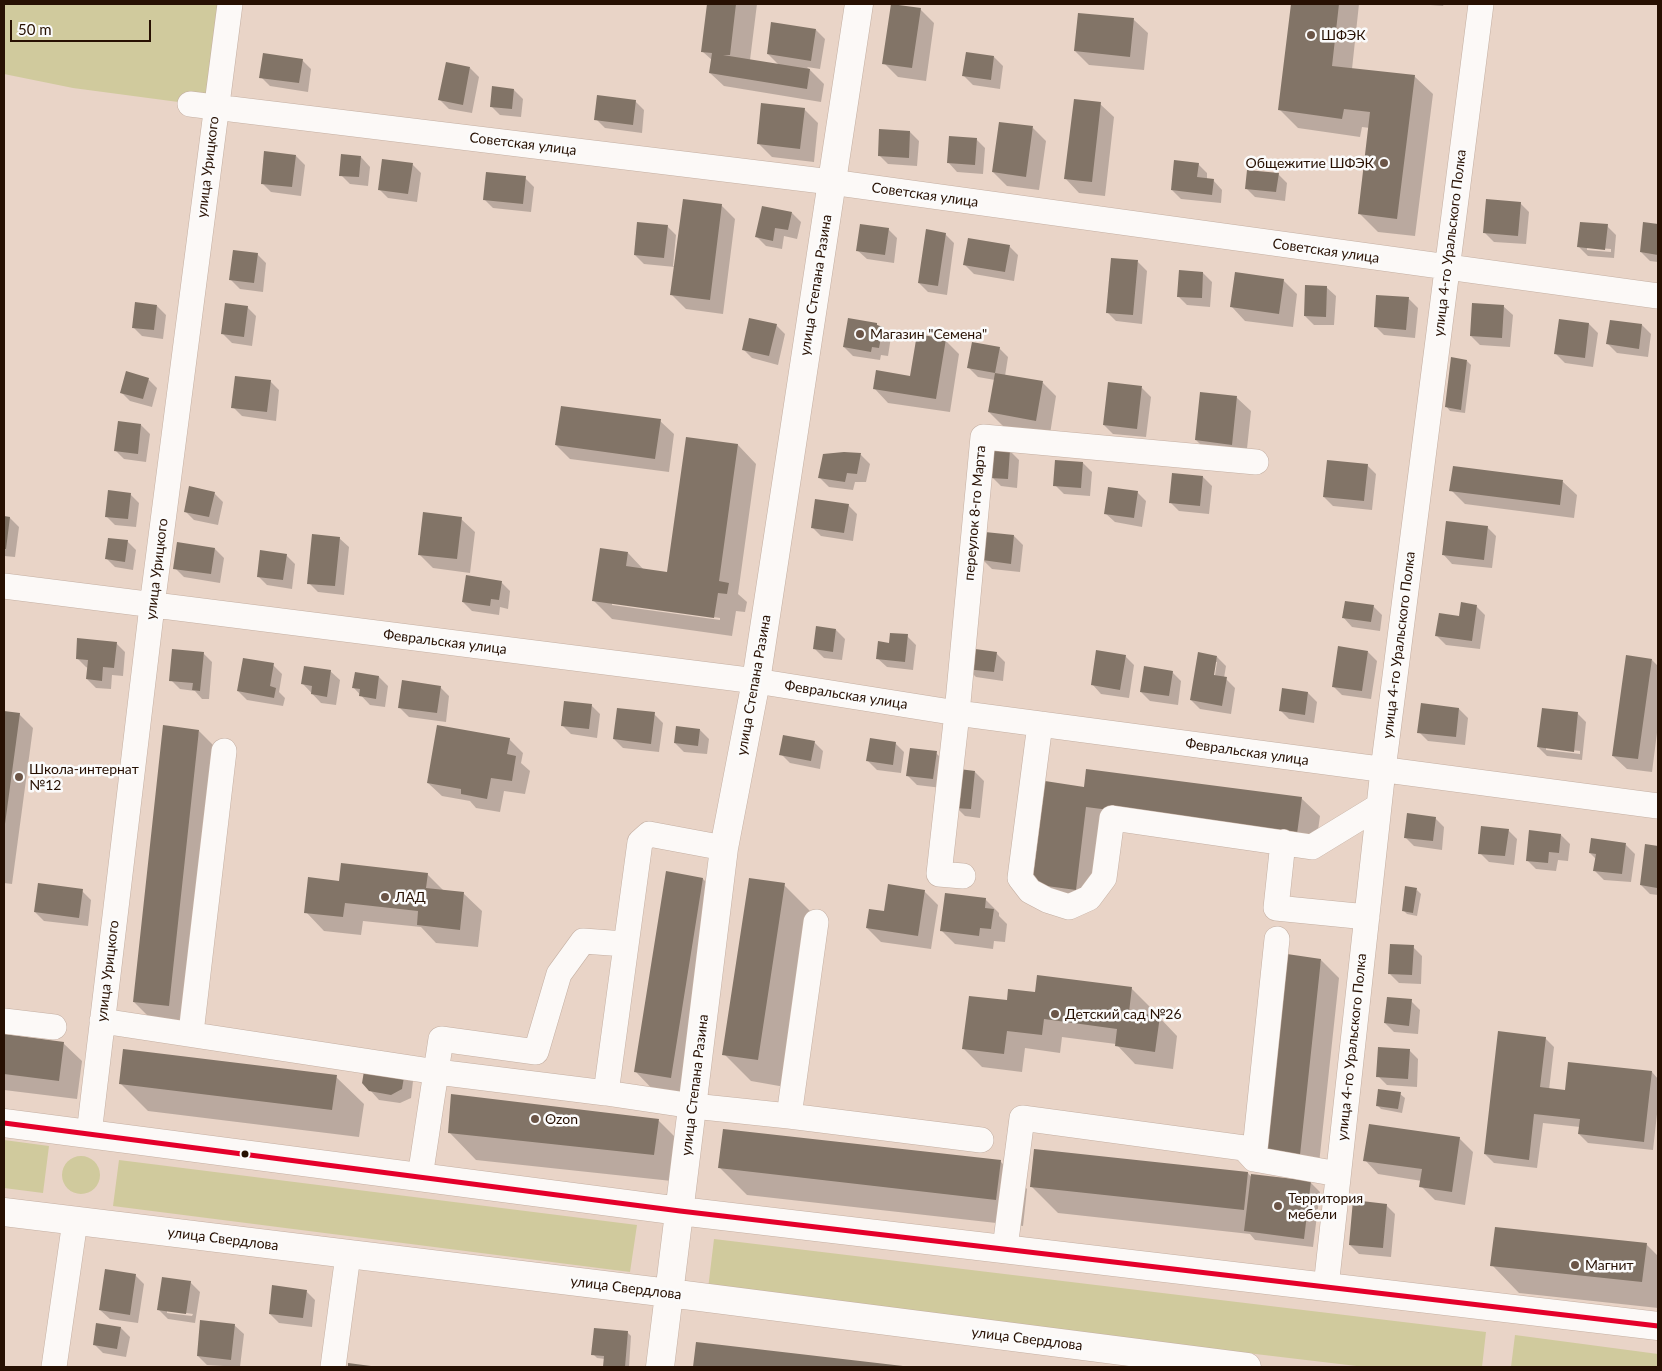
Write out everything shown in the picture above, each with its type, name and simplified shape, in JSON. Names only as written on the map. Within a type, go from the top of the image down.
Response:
[{"type":"main road","name":"улица Степана Разина","points":[[660,1367],[724,848],[756,681],[831,182],[860,4]]},
{"type":"main road","points":[[4,1123],[680,1212],[1005,1248],[1658,1326]]},
{"type":"main road","name":"улица Свердлова","points":[[4,1212],[669,1293],[1247,1367]]},
{"type":"street","name":"улица Урицкого","points":[[89,1134],[152,606],[230,4]]},
{"type":"street","name":"улица 4-го Уральского Полка","points":[[1326,1287],[1383,770],[1481,4]]},
{"type":"street","name":"Советская улица","points":[[190,104],[831,182],[1658,296]]},
{"type":"street","name":"переулок 8-го Марта","points":[[957,713],[982,437],[1256,462]]},
{"type":"street","name":"Февральская улица","points":[[4,586],[756,681],[957,713],[1658,806]]},
{"type":"street","points":[[957,713],[939,874],[963,876]]},
{"type":"street","points":[[1040,724],[1020,878],[1030,891],[1047,900],[1069,907],[1090,898],[1104,878],[1112,818],[1312,847],[1379,806]]},
{"type":"street","points":[[191,1033],[224,750]]},
{"type":"street","points":[[606,1093],[640,842],[649,834],[724,848]]},
{"type":"street","points":[[1282,842],[1276,908],[1367,917]]},
{"type":"street","points":[[789,1116],[816,922]]},
{"type":"street","points":[[1254,1159],[1277,939]]},
{"type":"street","points":[[420,1177],[441,1039],[536,1052],[559,974],[583,942],[625,944]]},
{"type":"street","points":[[4,1021],[54,1028]]},
{"type":"street","points":[[102,1021],[191,1033],[437,1072],[693,1106],[981,1140]]},
{"type":"street","points":[[1005,1248],[1022,1118],[1244,1148],[1254,1159],[1338,1174]]},
{"type":"street","points":[[54,1367],[74,1221]]},
{"type":"street","points":[[333,1367],[348,1255]]},
{"type":"shaded area","points":[[4,4],[230,4],[216,107],[73,88],[4,74]]},
{"type":"shaded area","points":[[4,1140],[49,1146],[43,1193],[4,1188]]},
{"type":"shaded area","points":[[81,1156],[94,1162],[100,1175],[94,1188],[81,1194],[68,1188],[62,1175],[68,1162]]},
{"type":"shaded area","points":[[119,1160],[637,1225],[630,1272],[113,1206]]},
{"type":"shaded area","points":[[714,1239],[1486,1332],[1482,1367],[1365,1367],[708,1289]]},
{"type":"shaded area","points":[[1515,1335],[1658,1354],[1658,1367],[1511,1367]]},
{"type":"building","points":[[707,4],[736,4],[730,55],[723,55],[810,69],[807,89],[709,73],[712,53],[701,52]]},
{"type":"building","points":[[891,4],[921,8],[912,68],[882,64]]},
{"type":"building","points":[[1291,4],[1339,4],[1332,66],[1415,75],[1397,219],[1358,214],[1370,112],[1344,109],[1342,119],[1278,110]]},
{"type":"building","points":[[1078,13],[1134,18],[1130,57],[1074,51]]},
{"type":"building","points":[[771,22],[816,29],[811,61],[767,54]]},
{"type":"building","points":[[966,52],[994,56],[991,80],[962,76]]},
{"type":"building","points":[[263,53],[303,59],[299,83],[259,78]]},
{"type":"building","points":[[446,62],[470,67],[463,105],[438,100]]},
{"type":"building","points":[[492,86],[514,89],[512,109],[490,107]]},
{"type":"building","points":[[597,95],[636,100],[633,125],[594,120]]},
{"type":"building","points":[[1074,99],[1101,102],[1092,182],[1064,179]]},
{"type":"building","points":[[761,103],[805,108],[800,149],[757,144]]},
{"type":"building","points":[[999,122],[1033,126],[1026,177],[992,172]]},
{"type":"building","points":[[879,129],[910,131],[909,158],[878,156]]},
{"type":"building","points":[[949,136],[977,138],[975,165],[947,163]]},
{"type":"building","points":[[264,151],[296,155],[292,187],[261,184]]},
{"type":"building","points":[[341,154],[361,156],[359,177],[339,176]]},
{"type":"building","points":[[382,159],[413,163],[408,194],[378,190]]},
{"type":"building","points":[[1174,160],[1199,163],[1197,177],[1214,179],[1212,195],[1171,190]]},
{"type":"building","points":[[1247,170],[1279,173],[1276,192],[1245,189]]},
{"type":"building","points":[[486,172],[526,176],[523,204],[483,200]]},
{"type":"building","points":[[683,199],[722,204],[710,300],[670,295]]},
{"type":"building","points":[[1486,199],[1521,202],[1518,236],[1483,233]]},
{"type":"building","points":[[762,206],[792,212],[788,230],[775,228],[773,241],[755,237]]},
{"type":"building","points":[[637,222],[668,225],[664,258],[634,255]]},
{"type":"building","points":[[1580,222],[1608,224],[1605,250],[1577,247]]},
{"type":"building","points":[[1643,222],[1658,224],[1658,255],[1640,252]]},
{"type":"building","points":[[860,224],[889,228],[885,255],[856,251]]},
{"type":"building","points":[[926,229],[946,233],[938,286],[918,283]]},
{"type":"building","points":[[968,238],[1010,245],[1005,272],[963,265]]},
{"type":"building","points":[[233,250],[258,253],[254,283],[229,280]]},
{"type":"building","points":[[1111,258],[1138,260],[1133,315],[1106,313]]},
{"type":"building","points":[[1179,270],[1203,272],[1202,298],[1177,297]]},
{"type":"building","points":[[1235,272],[1284,279],[1279,314],[1230,307]]},
{"type":"building","points":[[1305,285],[1327,286],[1326,317],[1304,316]]},
{"type":"building","points":[[1376,295],[1409,297],[1406,330],[1374,327]]},
{"type":"building","points":[[135,302],[157,305],[154,330],[132,328]]},
{"type":"building","points":[[225,303],[248,306],[244,337],[221,334]]},
{"type":"building","points":[[1472,303],[1504,305],[1502,338],[1470,336]]},
{"type":"building","points":[[749,318],[777,324],[769,356],[742,350]]},
{"type":"building","points":[[848,318],[877,323],[877,325],[883,327],[879,348],[872,347],[871,352],[843,347]]},
{"type":"building","points":[[1559,319],[1589,323],[1585,358],[1554,354]]},
{"type":"building","points":[[1610,320],[1642,324],[1639,349],[1606,344]]},
{"type":"building","points":[[917,334],[946,339],[936,399],[873,389],[876,370],[910,376]]},
{"type":"building","points":[[972,342],[1000,347],[995,373],[967,368]]},
{"type":"building","points":[[1451,357],[1467,360],[1461,410],[1445,407]]},
{"type":"building","points":[[126,371],[149,378],[143,399],[120,393]]},
{"type":"building","points":[[995,373],[1043,381],[1036,421],[988,412]]},
{"type":"building","points":[[235,376],[271,380],[267,412],[231,408]]},
{"type":"building","points":[[1108,382],[1142,386],[1137,429],[1103,425]]},
{"type":"building","points":[[1200,392],[1237,396],[1232,445],[1195,440]]},
{"type":"building","points":[[561,406],[661,419],[655,459],[555,445]]},
{"type":"building","points":[[118,421],[141,424],[138,454],[114,451]]},
{"type":"building","points":[[686,437],[738,444],[719,581],[729,583],[727,594],[718,593],[714,618],[592,601],[600,548],[628,552],[626,566],[667,572]]},
{"type":"building","points":[[993,448],[1010,450],[1008,479],[990,478]]},
{"type":"building","points":[[861,453],[857,474],[847,473],[845,482],[818,478],[823,454]]},
{"type":"building","points":[[1055,460],[1083,462],[1081,488],[1053,486]]},
{"type":"building","points":[[1327,460],[1368,464],[1364,501],[1323,497]]},
{"type":"building","points":[[1453,466],[1563,480],[1560,505],[1449,491]]},
{"type":"building","points":[[1172,473],[1203,476],[1200,506],[1169,503]]},
{"type":"building","points":[[189,486],[215,492],[209,517],[184,512]]},
{"type":"building","points":[[1108,487],[1138,491],[1134,518],[1104,514]]},
{"type":"building","points":[[108,490],[131,493],[128,519],[105,517]]},
{"type":"building","points":[[815,499],[849,504],[844,533],[811,528]]},
{"type":"building","points":[[423,512],[462,517],[457,559],[418,555]]},
{"type":"building","points":[[4,516],[10,517],[6,549],[4,549]]},
{"type":"building","points":[[1446,521],[1488,526],[1484,560],[1442,555]]},
{"type":"building","points":[[985,532],[1014,535],[1011,564],[982,560]]},
{"type":"building","points":[[312,534],[340,537],[335,586],[307,584]]},
{"type":"building","points":[[108,538],[128,540],[125,562],[105,559]]},
{"type":"building","points":[[177,542],[215,548],[211,574],[173,569]]},
{"type":"building","points":[[260,550],[287,554],[283,580],[257,577]]},
{"type":"building","points":[[466,575],[502,581],[499,600],[491,599],[490,606],[462,602]]},
{"type":"building","points":[[1345,601],[1374,605],[1371,622],[1342,618]]},
{"type":"building","points":[[1461,602],[1477,605],[1472,641],[1435,636],[1439,613],[1459,616]]},
{"type":"building","points":[[816,626],[836,629],[833,652],[813,649]]},
{"type":"building","points":[[890,633],[908,634],[905,662],[876,659],[878,641],[889,643]]},
{"type":"building","points":[[77,638],[117,642],[114,668],[103,667],[102,681],[86,679],[88,660],[76,659]]},
{"type":"building","points":[[1338,646],[1368,651],[1362,691],[1332,687]]},
{"type":"building","points":[[968,648],[997,652],[994,672],[965,669]]},
{"type":"building","points":[[172,649],[204,652],[200,691],[192,690],[193,683],[169,681]]},
{"type":"building","points":[[1096,650],[1126,655],[1120,690],[1091,685]]},
{"type":"building","points":[[1198,652],[1217,656],[1214,675],[1227,677],[1222,706],[1190,700]]},
{"type":"building","points":[[1626,655],[1652,659],[1638,759],[1612,756]]},
{"type":"building","points":[[243,658],[274,663],[270,686],[276,688],[274,698],[237,691]]},
{"type":"building","points":[[304,666],[331,670],[327,697],[311,694],[312,686],[301,684]]},
{"type":"building","points":[[1144,666],[1173,671],[1169,696],[1140,692]]},
{"type":"building","points":[[355,672],[379,676],[376,699],[359,696],[360,689],[352,688]]},
{"type":"building","points":[[402,680],[441,686],[437,713],[398,708]]},
{"type":"building","points":[[1282,688],[1308,692],[1305,715],[1279,711]]},
{"type":"building","points":[[564,701],[592,704],[589,729],[561,726]]},
{"type":"building","points":[[1421,703],[1459,708],[1456,737],[1417,733]]},
{"type":"building","points":[[617,708],[655,712],[651,744],[613,739]]},
{"type":"building","points":[[1542,708],[1578,712],[1574,752],[1537,747]]},
{"type":"building","points":[[4,711],[20,713],[5,824],[4,824]]},
{"type":"building","points":[[163,725],[199,730],[169,1006],[133,1002]]},
{"type":"building","points":[[437,725],[510,738],[507,754],[516,756],[512,781],[491,778],[487,799],[461,794],[461,789],[427,783]]},
{"type":"building","points":[[676,726],[700,729],[698,746],[674,743]]},
{"type":"building","points":[[783,735],[815,741],[811,761],[779,755]]},
{"type":"building","points":[[870,738],[896,742],[893,765],[866,761]]},
{"type":"building","points":[[910,748],[937,751],[933,779],[906,776]]},
{"type":"building","points":[[959,769],[975,771],[971,809],[954,808]]},
{"type":"building","points":[[1086,769],[1302,797],[1297,834],[1086,807],[1076,890],[1032,884],[1045,781],[1084,787]]},
{"type":"building","points":[[1407,813],[1436,817],[1433,841],[1404,838]]},
{"type":"building","points":[[1481,826],[1509,829],[1505,856],[1478,854]]},
{"type":"building","points":[[1529,830],[1561,834],[1559,853],[1549,852],[1548,863],[1526,861]]},
{"type":"building","points":[[1591,838],[1626,843],[1622,874],[1593,871],[1596,854],[1589,853]]},
{"type":"building","points":[[1645,844],[1658,846],[1657,888],[1640,885]]},
{"type":"building","name":"ЛАД","points":[[341,863],[428,873],[426,888],[464,892],[460,930],[417,925],[418,911],[345,903],[343,917],[304,913],[308,877],[339,881]]},
{"type":"building","points":[[666,871],[703,878],[671,1078],[634,1072]]},
{"type":"building","points":[[749,878],[785,883],[758,1060],[722,1055]]},
{"type":"building","points":[[38,883],[83,889],[79,918],[34,912]]},
{"type":"building","points":[[888,884],[925,890],[918,936],[866,928],[869,909],[884,911]]},
{"type":"building","points":[[1405,886],[1417,888],[1413,913],[1402,911]]},
{"type":"building","points":[[945,893],[986,898],[985,908],[994,909],[991,929],[980,928],[979,936],[940,931]]},
{"type":"building","points":[[1390,944],[1414,945],[1412,975],[1388,974]]},
{"type":"building","points":[[1287,954],[1321,959],[1300,1155],[1263,1151]]},
{"type":"building","name":"Детский сад №26","points":[[1037,975],[1132,987],[1129,1012],[1160,1016],[1155,1052],[1115,1046],[1117,1029],[1044,1019],[1042,1035],[1007,1031],[1004,1054],[962,1049],[969,996],[1007,1000],[1008,989],[1035,992]]},
{"type":"building","points":[[1387,997],[1412,999],[1409,1026],[1384,1023]]},
{"type":"building","points":[[1498,1031],[1546,1037],[1540,1087],[1565,1090],[1568,1062],[1652,1071],[1644,1142],[1578,1134],[1580,1119],[1534,1114],[1529,1160],[1484,1154]]},
{"type":"building","points":[[4,1034],[64,1042],[59,1081],[4,1074]]},
{"type":"building","points":[[1378,1047],[1410,1049],[1408,1079],[1376,1077]]},
{"type":"building","points":[[123,1049],[337,1075],[332,1110],[119,1084]]},
{"type":"building","points":[[365,1065],[405,1071],[402,1089],[391,1095],[369,1091],[362,1083]]},
{"type":"building","points":[[1378,1089],[1401,1092],[1398,1109],[1376,1106]]},
{"type":"building","points":[[451,1094],[659,1119],[654,1155],[448,1133]]},
{"type":"building","points":[[1369,1124],[1460,1137],[1452,1192],[1419,1187],[1422,1169],[1363,1161]]},
{"type":"building","points":[[723,1129],[1001,1160],[996,1200],[718,1168]]},
{"type":"building","points":[[1034,1149],[1248,1172],[1244,1210],[1030,1187]]},
{"type":"building","name":"Территория мебели","points":[[1251,1174],[1311,1181],[1304,1239],[1244,1231]]},
{"type":"building","points":[[1353,1200],[1387,1204],[1383,1248],[1349,1245]]},
{"type":"building","points":[[1495,1227],[1647,1243],[1642,1282],[1490,1266]]},
{"type":"building","points":[[105,1269],[136,1274],[130,1315],[99,1310]]},
{"type":"building","points":[[162,1277],[191,1281],[186,1314],[157,1310]]},
{"type":"building","points":[[272,1285],[307,1290],[303,1318],[269,1314]]},
{"type":"building","points":[[200,1320],[235,1324],[231,1360],[197,1356]]},
{"type":"building","points":[[96,1323],[121,1327],[117,1349],[93,1345]]},
{"type":"building","points":[[594,1328],[628,1331],[625,1367],[603,1367],[604,1356],[591,1355]]},
{"type":"building","points":[[696,1342],[903,1366],[693,1367]]},
{"type":"building","points":[[348,1363],[371,1366],[371,1367],[348,1367]]},
{"type":"transit line","points":[[4,1123],[680,1211],[1658,1326]]},
{"type":"place","name":"ШФЭК","points":[[1311,35]]},
{"type":"place","name":"Общежитие ШФЭК","points":[[1384,163]]},
{"type":"place","name":"Магазин \"Семена\"","points":[[860,334]]},
{"type":"place","name":"Школа-интернат №12","points":[[19,777]]},
{"type":"place","name":"ЛАД","points":[[385,897]]},
{"type":"place","name":"Детский сад №26","points":[[1055,1014]]},
{"type":"place","name":"Ozon","points":[[535,1119]]},
{"type":"place","name":"Территория мебели","points":[[1278,1206]]},
{"type":"place","name":"Магнит","points":[[1575,1265]]}]
